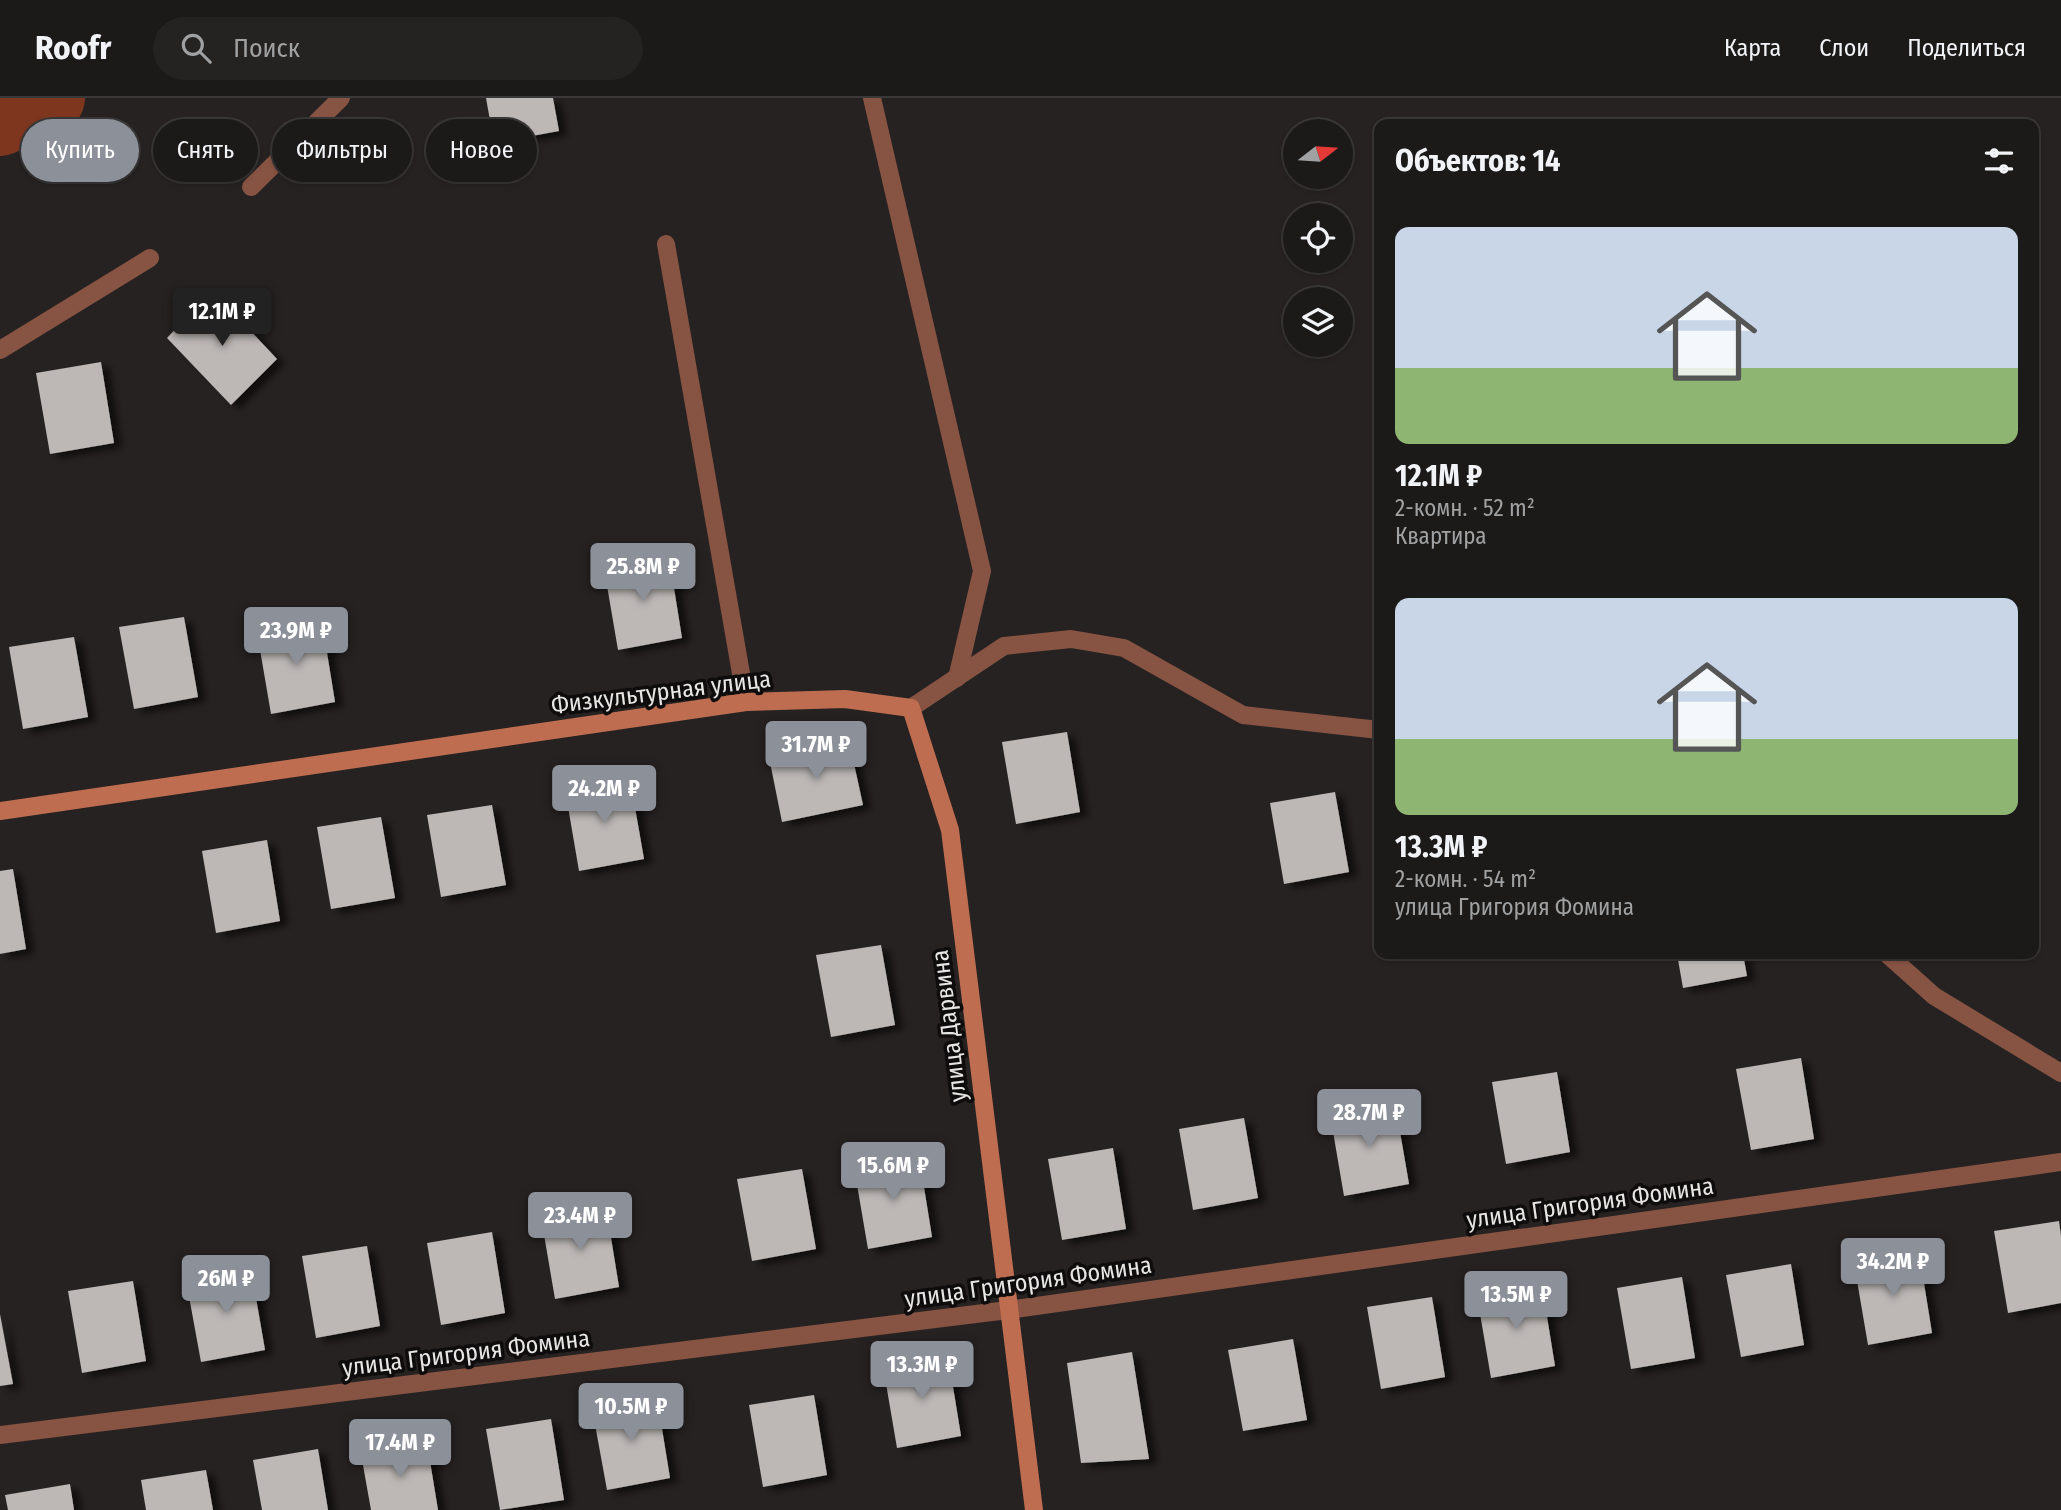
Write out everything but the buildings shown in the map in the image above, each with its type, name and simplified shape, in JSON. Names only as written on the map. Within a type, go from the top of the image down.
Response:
[{"type":"street","points":[[251,187],[341,98]]},
{"type":"street","points":[[872,98],[982,571],[957,678]]},
{"type":"street","points":[[666,244],[746,702]]},
{"type":"street","points":[[0,350],[150,258]]},
{"type":"street","points":[[911,708],[1004,646],[1071,639],[1124,648],[1243,715],[1374,729]]},
{"type":"street","name":"Физкультурная улица","points":[[0,811],[746,702],[845,699],[911,708]]},
{"type":"street","name":"улица Дарвина","points":[[911,708],[950,830],[1034,1510]]},
{"type":"street","points":[[1893,959],[1934,996],[2061,1073]]},
{"type":"street","name":"улица Григория Фомина","points":[[0,1435],[1008,1310],[2061,1162]]},
{"type":"waterway","points":[[0,121],[50,98]]}]
